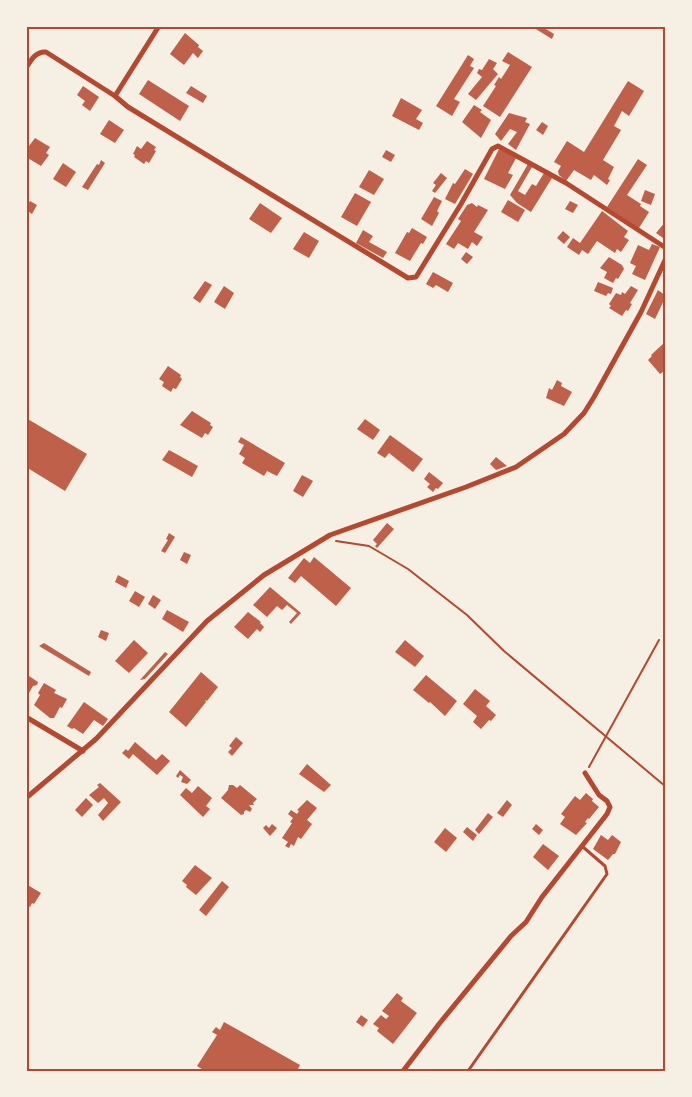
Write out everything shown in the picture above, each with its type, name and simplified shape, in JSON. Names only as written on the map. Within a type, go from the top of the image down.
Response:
[{"type":"street","points":[[115,96],[159,26]]},
{"type":"street","points":[[26,68],[37,54],[41,51],[46,52],[115,96],[128,107],[408,278],[416,277],[492,149],[498,146],[566,183],[666,248]]},
{"type":"street","points":[[26,798],[96,739],[208,621],[264,575],[330,535],[466,487],[516,467],[564,434],[584,413],[594,397],[641,312],[666,258]]},
{"type":"street","points":[[26,717],[83,751]]},
{"type":"street","points":[[403,1071],[511,936],[526,922],[542,897],[607,814],[610,807],[607,801],[599,796],[585,773]]},
{"type":"lane","points":[[468,1071],[607,874],[605,866],[583,846]]},
{"type":"path","points":[[330,535],[338,542],[369,546],[408,570],[467,615],[504,651],[607,735],[665,786]]},
{"type":"path","points":[[585,773],[659,640]]},
{"type":"building","points":[[531,26],[541,26],[554,34],[552,39]]},
{"type":"building","points":[[185,33],[203,51],[198,58],[193,53],[184,65],[170,54]]},
{"type":"building","points":[[508,52],[532,67],[500,117],[483,106],[496,86],[494,85],[499,77],[501,79],[510,65],[502,61]]},
{"type":"building","points":[[468,55],[474,59],[470,66],[474,68],[454,99],[460,102],[452,116],[436,106]]},
{"type":"building","points":[[489,59],[497,63],[493,69],[498,74],[476,100],[468,94],[482,77],[477,73],[479,69],[482,70]]},
{"type":"building","points":[[148,80],[189,106],[180,121],[139,94]]},
{"type":"building","points":[[628,81],[644,91],[629,116],[622,111],[614,126],[621,130],[603,160],[614,167],[607,185],[594,175],[591,180],[574,170],[566,181],[559,175],[558,171],[561,166],[554,162],[567,141],[584,152]]},
{"type":"building","points":[[83,86],[99,97],[90,111],[82,105],[85,101],[77,95]]},
{"type":"building","points":[[191,86],[207,96],[203,103],[186,93]]},
{"type":"building","points":[[401,98],[422,110],[416,119],[423,123],[419,130],[392,116]]},
{"type":"building","points":[[474,105],[482,110],[480,112],[491,120],[481,138],[462,122]]},
{"type":"building","points":[[509,113],[527,118],[525,122],[530,124],[516,150],[508,144],[517,132],[510,129],[501,141],[495,134]]},
{"type":"building","points":[[109,120],[124,130],[115,143],[100,134]]},
{"type":"building","points":[[542,122],[548,126],[543,135],[536,130]]},
{"type":"building","points":[[35,138],[50,147],[46,153],[49,155],[41,166],[26,157],[26,150]]},
{"type":"building","points":[[147,141],[156,147],[154,150],[156,151],[149,163],[146,161],[144,164],[134,157],[135,155],[133,154],[137,146],[141,149]]},
{"type":"building","points":[[499,149],[516,158],[508,173],[513,175],[505,189],[484,179]]},
{"type":"building","points":[[386,150],[395,155],[391,162],[382,157]]},
{"type":"building","points":[[638,159],[647,165],[627,195],[649,212],[639,228],[607,207]]},
{"type":"building","points":[[101,160],[105,163],[88,190],[82,187],[97,164],[99,165]]},
{"type":"building","points":[[63,163],[76,172],[66,187],[53,179]]},
{"type":"building","points":[[528,164],[532,167],[518,191],[525,195],[532,184],[536,186],[544,173],[552,178],[531,212],[517,203],[510,195]]},
{"type":"building","points":[[465,169],[473,174],[455,204],[445,199],[453,183],[455,184]]},
{"type":"building","points":[[369,170],[384,179],[374,195],[359,187]]},
{"type":"building","points":[[441,173],[447,178],[435,193],[432,191],[436,185],[433,183]]},
{"type":"building","points":[[645,190],[655,194],[651,205],[641,201]]},
{"type":"building","points":[[355,193],[371,202],[357,226],[341,217]]},
{"type":"building","points":[[434,197],[442,201],[437,211],[439,213],[432,226],[421,219]]},
{"type":"building","points":[[508,200],[525,210],[518,222],[501,212]]},
{"type":"building","points":[[30,201],[37,205],[32,214],[26,210],[26,206]]},
{"type":"building","points":[[570,201],[578,205],[573,213],[565,209]]},
{"type":"building","points":[[260,203],[282,218],[271,233],[249,219]]},
{"type":"building","points":[[472,203],[477,207],[478,205],[488,210],[474,232],[483,237],[477,246],[472,242],[468,249],[458,243],[454,249],[446,244],[461,221],[458,219],[467,205]]},
{"type":"building","points":[[602,211],[628,231],[624,237],[629,240],[621,252],[617,249],[615,253],[597,241],[588,254],[582,250],[579,255],[567,247],[573,238],[580,243]]},
{"type":"building","points":[[666,221],[666,235],[663,238],[656,233]]},
{"type":"building","points":[[412,228],[427,237],[410,261],[395,253],[407,232],[409,233]]},
{"type":"building","points":[[363,230],[373,236],[369,242],[387,252],[383,258],[356,243]]},
{"type":"building","points":[[563,231],[570,237],[564,244],[557,238]]},
{"type":"building","points":[[304,232],[319,241],[309,258],[293,249]]},
{"type":"building","points":[[652,244],[660,247],[645,280],[632,274],[636,266],[630,263],[638,245],[649,250]]},
{"type":"building","points":[[466,252],[473,257],[467,264],[461,259]]},
{"type":"building","points":[[609,257],[622,265],[624,269],[613,283],[604,278],[607,272],[600,268]]},
{"type":"building","points":[[433,272],[453,283],[448,292],[436,285],[433,288],[426,284]]},
{"type":"building","points":[[205,281],[212,285],[200,303],[193,298]]},
{"type":"building","points":[[598,282],[613,288],[611,294],[608,293],[606,296],[594,291]]},
{"type":"building","points":[[224,286],[234,293],[225,309],[214,302]]},
{"type":"building","points":[[631,286],[638,290],[630,303],[632,304],[628,311],[626,310],[622,316],[609,308],[611,306],[609,304],[616,293],[621,295],[622,292],[625,294]]},
{"type":"building","points":[[658,290],[666,296],[655,319],[646,314]]},
{"type":"building","points":[[664,343],[666,370],[660,374],[648,360]]},
{"type":"building","points":[[168,366],[181,375],[182,379],[176,389],[173,388],[171,392],[162,386],[164,382],[159,379]]},
{"type":"building","points":[[557,380],[562,383],[561,386],[572,392],[564,406],[546,398],[549,388],[552,390]]},
{"type":"building","points":[[192,411],[211,423],[210,425],[213,427],[208,435],[205,433],[202,438],[180,425]]},
{"type":"building","points":[[26,418],[87,454],[65,491],[26,467]]},
{"type":"building","points":[[365,419],[380,430],[373,440],[357,429]]},
{"type":"building","points":[[390,435],[423,459],[413,472],[389,453],[385,458],[377,453]]},
{"type":"building","points":[[241,437],[285,463],[277,476],[267,471],[264,476],[242,463],[245,458],[239,454],[244,445],[238,442]]},
{"type":"building","points":[[169,450],[198,466],[192,477],[162,460]]},
{"type":"building","points":[[496,457],[507,466],[496,470],[490,464]]},
{"type":"building","points":[[429,472],[443,483],[433,492],[427,487],[430,484],[424,479]]},
{"type":"building","points":[[302,475],[313,481],[303,497],[293,491]]},
{"type":"building","points":[[387,523],[394,529],[377,548],[375,546],[377,544],[373,540]]},
{"type":"building","points":[[169,533],[175,537],[165,553],[161,551],[168,540],[166,539]]},
{"type":"building","points":[[184,552],[191,555],[187,564],[180,560]]},
{"type":"building","points":[[314,557],[351,588],[336,606],[301,576],[295,583],[288,578],[304,558],[310,563]]},
{"type":"building","points":[[118,575],[129,581],[126,588],[115,582]]},
{"type":"building","points":[[270,587],[301,613],[291,624],[289,622],[297,613],[287,605],[282,610],[277,606],[267,617],[253,605]]},
{"type":"building","points":[[135,591],[145,597],[139,607],[129,601]]},
{"type":"building","points":[[153,595],[161,600],[155,609],[148,604]]},
{"type":"building","points":[[167,610],[189,622],[183,632],[162,619]]},
{"type":"building","points":[[248,612],[261,622],[264,627],[260,632],[257,629],[248,639],[234,627]]},
{"type":"building","points":[[101,630],[109,633],[106,641],[98,637]]},
{"type":"building","points":[[134,640],[148,653],[129,673],[115,661]]},
{"type":"building","points":[[405,640],[424,656],[415,667],[395,652]]},
{"type":"building","points":[[44,643],[91,672],[89,676],[39,646]]},
{"type":"building","points":[[165,652],[168,654],[145,679],[140,680]]},
{"type":"building","points":[[201,672],[218,687],[207,701],[205,700],[206,702],[186,727],[169,712]]},
{"type":"building","points":[[26,674],[38,682],[37,685],[33,686],[26,698]]},
{"type":"building","points":[[426,675],[457,701],[445,716],[413,690]]},
{"type":"building","points":[[44,683],[56,690],[54,693],[67,699],[54,718],[50,718],[34,705]]},
{"type":"building","points":[[475,689],[490,701],[486,706],[496,715],[481,729],[473,722],[477,716],[463,704]]},
{"type":"building","points":[[84,702],[108,719],[103,726],[94,720],[83,734],[67,726]]},
{"type":"building","points":[[236,737],[243,743],[232,756],[228,752],[232,748],[229,746]]},
{"type":"building","points":[[135,742],[156,760],[162,754],[170,761],[157,775],[133,754],[129,759],[122,753],[126,749],[128,751]]},
{"type":"building","points":[[307,764],[331,785],[324,792],[299,774]]},
{"type":"building","points":[[180,770],[191,780],[187,784],[181,782],[183,777],[180,775],[178,778],[176,776]]},
{"type":"building","points":[[100,783],[121,802],[103,821],[98,815],[108,803],[104,798],[98,803],[89,795],[99,787],[97,785]]},
{"type":"building","points":[[229,785],[237,788],[240,785],[257,799],[253,803],[254,805],[249,805],[252,809],[250,812],[246,810],[241,815],[221,798],[228,790]]},
{"type":"building","points":[[198,786],[212,798],[206,806],[210,809],[203,817],[180,795],[186,788],[192,793]]},
{"type":"building","points":[[586,793],[599,807],[588,818],[585,822],[587,823],[576,835],[560,824],[565,817],[561,814],[575,796],[580,800]]},
{"type":"building","points":[[86,798],[93,805],[82,817],[75,810]]},
{"type":"building","points":[[307,800],[317,808],[307,820],[312,824],[301,839],[298,837],[294,846],[291,844],[289,848],[285,846],[288,842],[282,838],[292,823],[290,822],[293,818],[288,814],[291,810],[297,814],[299,811],[297,810]]},
{"type":"building","points":[[507,800],[512,805],[503,817],[497,813]]},
{"type":"building","points":[[488,813],[493,817],[479,834],[475,830]]},
{"type":"building","points":[[272,824],[277,828],[270,836],[263,828],[266,825],[269,828]]},
{"type":"building","points":[[536,824],[543,830],[539,835],[532,829]]},
{"type":"building","points":[[467,827],[477,835],[473,841],[463,832]]},
{"type":"building","points":[[445,828],[457,838],[446,852],[434,842]]},
{"type":"building","points":[[601,835],[608,840],[612,835],[621,842],[615,854],[608,860],[593,849]]},
{"type":"building","points":[[543,844],[559,856],[548,870],[533,857]]},
{"type":"building","points":[[195,865],[212,878],[196,895],[182,881]]},
{"type":"building","points":[[222,881],[229,887],[206,916],[199,910]]},
{"type":"building","points":[[26,884],[41,893],[30,907],[26,904]]},
{"type":"building","points":[[397,993],[403,998],[401,1001],[417,1013],[393,1044],[377,1031],[379,1028],[373,1024],[381,1015],[386,1019],[389,1016],[382,1011]]},
{"type":"building","points":[[361,1015],[368,1020],[363,1027],[356,1022]]},
{"type":"building","points":[[224,1022],[300,1065],[297,1071],[205,1071],[197,1066],[217,1035],[212,1032],[216,1027],[220,1030]]}]
